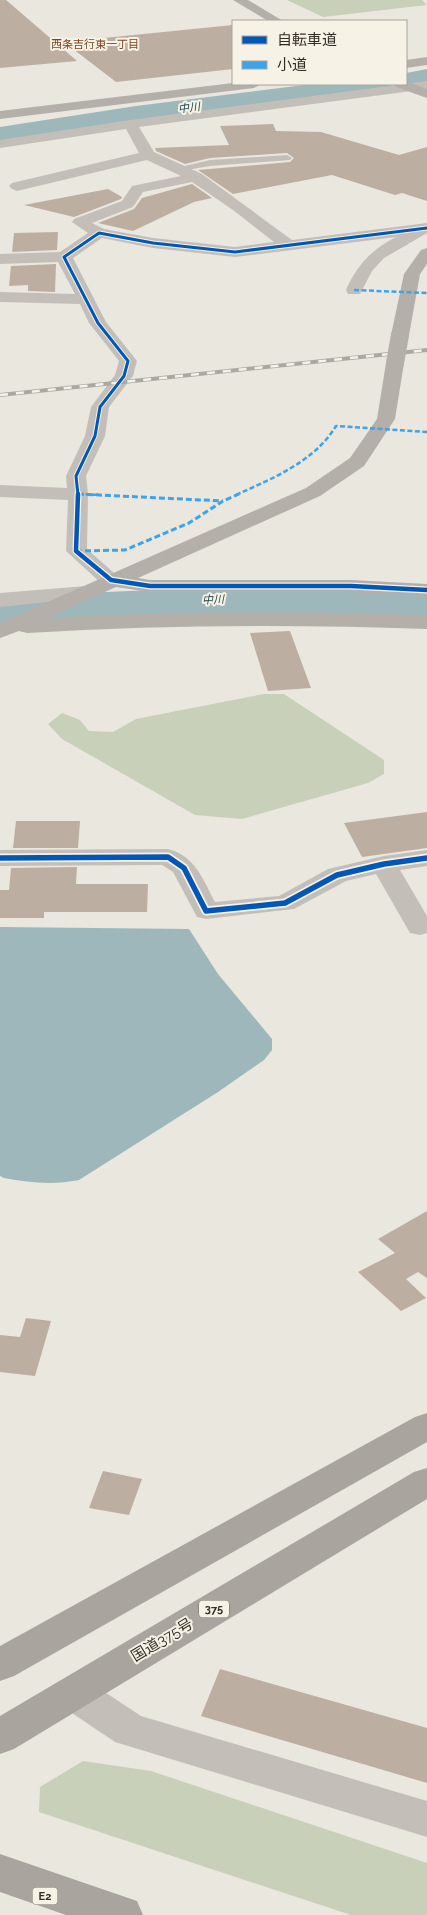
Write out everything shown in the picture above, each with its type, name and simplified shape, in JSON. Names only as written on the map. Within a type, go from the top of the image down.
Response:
[{"type":"highway","points":[[0,1665],[427,1426]]},
{"type":"highway","name":"国道375号","points":[[0,1737],[427,1482]]},
{"type":"highway","points":[[0,1873],[122,1915]]},
{"type":"highway","name":"E2","points":[[0,1877],[90,1915]]},
{"type":"street","points":[[239,0],[275,20]]},
{"type":"street","points":[[407,64],[427,61]]},
{"type":"street","points":[[407,70],[427,67]]},
{"type":"street","points":[[0,115],[246,85]]},
{"type":"street","points":[[0,144],[130,124],[406,86],[427,85]]},
{"type":"street","points":[[406,86],[427,94]]},
{"type":"street","points":[[130,124],[148,155]]},
{"type":"street","points":[[17,186],[148,155],[181,168],[196,177],[233,201],[290,246]]},
{"type":"street","points":[[196,177],[137,189],[128,204],[80,222],[99,233],[154,243],[235,252],[391,231],[425,229]]},
{"type":"street","points":[[354,290],[360,275],[372,258],[425,229]]},
{"type":"street","points":[[0,259],[64,257],[99,233]]},
{"type":"street","points":[[4,628],[313,492],[358,462],[386,419],[412,274],[427,253]]},
{"type":"street","points":[[64,257],[98,323],[128,361],[124,376],[100,408],[95,436],[76,476],[78,494],[76,551],[111,580],[150,586],[352,586],[427,590]]},
{"type":"street","points":[[0,297],[84,299]]},
{"type":"street","points":[[0,492],[78,494]]},
{"type":"street","points":[[0,600],[86,592]]},
{"type":"street","points":[[4,628],[154,618],[345,618],[427,622]]},
{"type":"street","points":[[0,858],[168,857],[184,868],[206,912],[285,903],[337,875],[384,864],[427,858]]},
{"type":"street","points":[[384,864],[420,928]]},
{"type":"street","points":[[74,1693],[129,1730],[427,1819]]},
{"type":"lane","points":[[181,168],[210,162],[287,158]]},
{"type":"green space","points":[[287,0],[422,0],[427,5],[323,17]]},
{"type":"green space","points":[[264,694],[284,694],[384,760],[384,774],[368,783],[242,819],[195,815],[62,739],[48,724],[62,713],[80,720],[89,731],[113,732],[136,719]]},
{"type":"green space","points":[[83,1761],[151,1771],[427,1863],[427,1915],[351,1915],[39,1812],[40,1787]]},
{"type":"water","points":[[0,927],[189,929],[218,974],[272,1039],[272,1050],[264,1060],[218,1092],[79,1180],[41,1183],[4,1178],[0,1176]]},
{"type":"building","points":[[0,0],[6,0],[77,61],[0,68]]},
{"type":"building","points":[[232,25],[232,69],[116,82],[64,42]]},
{"type":"building","points":[[273,124],[276,131],[321,132],[399,155],[427,147],[427,201],[402,193],[395,195],[332,175],[233,194],[198,170],[290,162],[294,158],[287,153],[210,158],[185,164],[156,151],[155,148],[229,145],[220,126]]},
{"type":"building","points":[[192,184],[212,198],[194,202],[133,231],[98,223],[134,209],[142,198]]},
{"type":"building","points":[[108,189],[122,197],[121,199],[74,217],[24,205]]},
{"type":"building","points":[[58,232],[57,250],[12,252],[14,233]]},
{"type":"building","points":[[56,264],[55,292],[28,291],[28,285],[9,286],[11,266]]},
{"type":"building","points":[[290,631],[311,688],[268,691],[250,633]]},
{"type":"building","points":[[427,812],[427,848],[362,857],[344,823]]},
{"type":"building","points":[[16,821],[80,821],[78,848],[13,848]]},
{"type":"building","points":[[77,867],[76,884],[148,884],[147,912],[44,912],[44,918],[0,918],[0,890],[9,890],[11,868]]},
{"type":"building","points":[[427,1211],[427,1278],[418,1272],[406,1279],[426,1298],[401,1311],[358,1272],[395,1253],[378,1239]]},
{"type":"building","points":[[26,1318],[51,1321],[35,1376],[0,1372],[0,1335],[20,1337]]},
{"type":"building","points":[[103,1471],[142,1479],[129,1515],[89,1508]]},
{"type":"building","points":[[220,1669],[427,1728],[427,1783],[201,1716]]},
{"type":"waterway","name":"中川","points":[[407,81],[427,78]]},
{"type":"waterway","name":"中川","points":[[0,136],[136,115],[370,85]]},
{"type":"waterway","name":"中川","points":[[0,611],[160,603],[320,599],[427,603]]},
{"type":"railway","points":[[0,395],[427,350]]},
{"type":"marked path","points":[[354,290],[427,293]]},
{"type":"marked path","points":[[76,551],[125,550],[189,523],[223,501],[291,470],[328,439],[336,426],[427,432]]},
{"type":"marked path","points":[[78,494],[223,501]]},
{"type":"cycle path","points":[[427,228],[235,252],[153,243],[99,233],[64,257],[98,323],[128,361],[124,376],[100,407],[95,436],[76,476],[78,494],[76,551],[111,580],[150,586],[351,586],[427,590]]},
{"type":"cycle path","points":[[0,858],[168,857],[184,868],[206,911],[285,903],[337,875],[384,864],[427,858]]},
{"type":"district","name":"西条吉行東一丁目","points":[[95,44]]}]
